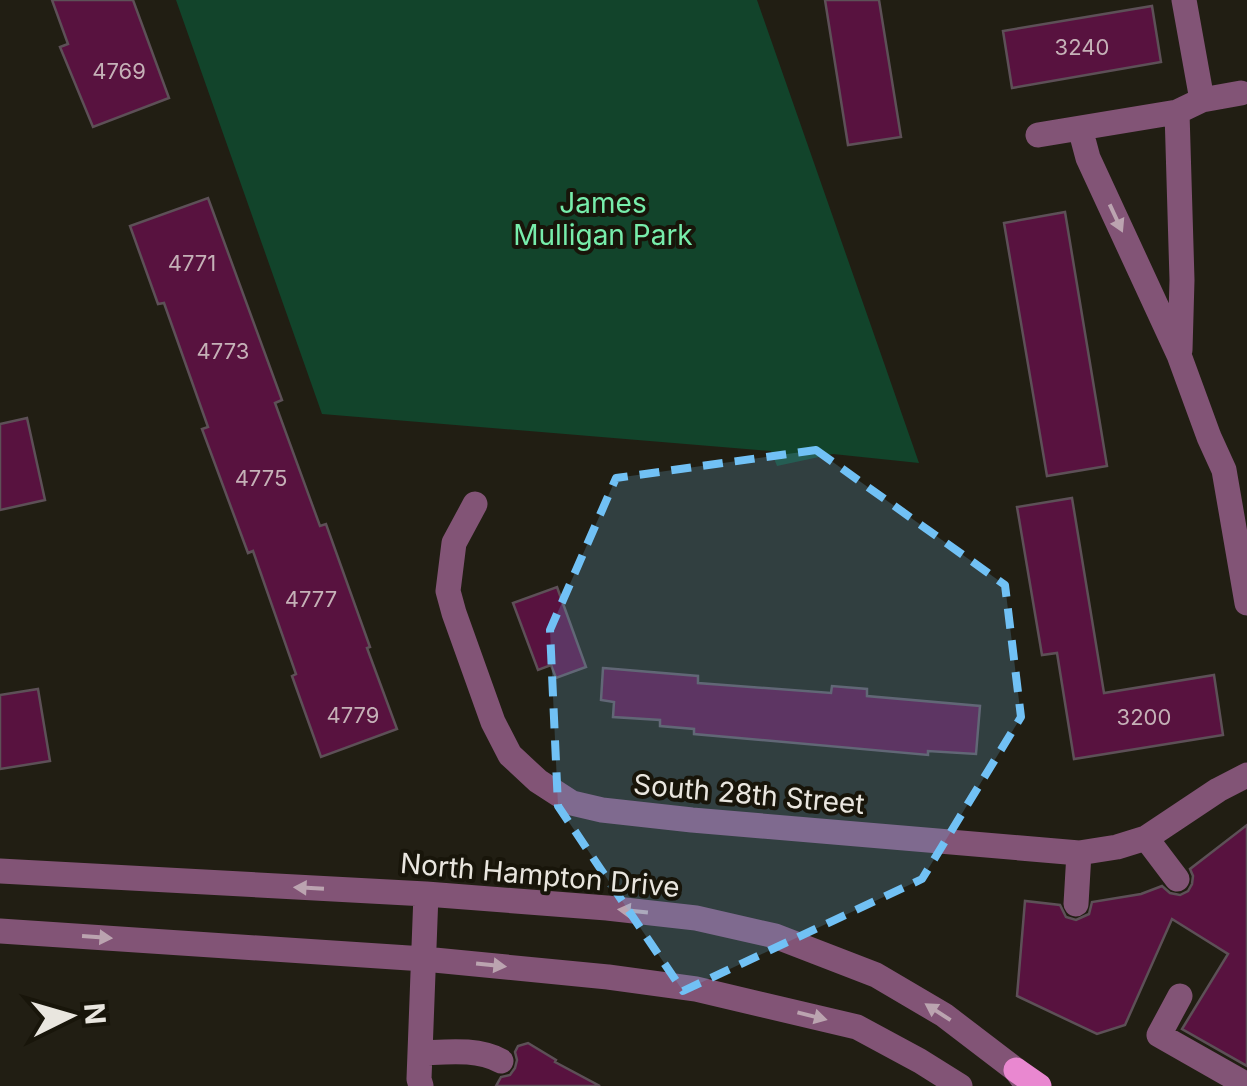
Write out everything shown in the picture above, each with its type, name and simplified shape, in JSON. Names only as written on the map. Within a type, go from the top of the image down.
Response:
[{"type":"main road","points":[[1022,1078],[1039,1086]]},
{"type":"street","points":[[1184,0],[1202,100]]},
{"type":"street","points":[[1038,135],[1176,112],[1202,100],[1241,93]]},
{"type":"street","points":[[1176,112],[1182,280],[1180,355]]},
{"type":"street","points":[[1080,128],[1088,158],[1180,355],[1224,470],[1247,604]]},
{"type":"street","name":"South 28th Street","points":[[475,504],[454,543],[448,591],[454,613],[482,693],[510,754],[538,782],[572,803],[692,820],[1079,853],[1146,838],[1247,775]]},
{"type":"street","points":[[1146,838],[1177,879]]},
{"type":"street","points":[[1076,904],[1079,853]]},
{"type":"street","points":[[0,871],[0,888]]},
{"type":"street","name":"North Hampton Drive","points":[[0,871],[426,894],[696,918],[775,936],[876,975],[944,1015],[1022,1078]]},
{"type":"street","points":[[421,1086],[426,894]]},
{"type":"street","points":[[0,931],[424,959],[696,989],[857,1027],[960,1086]]},
{"type":"street","points":[[1180,996],[1159,1034],[1247,1086]]},
{"type":"street","points":[[420,1053],[464,1051],[501,1061]]},
{"type":"highlighted area","points":[[816,450],[1005,585],[1021,717],[922,879],[683,991],[558,806],[550,630],[616,478]]},
{"type":"green space","name":"James Mulligan Park","points":[[176,0],[757,0],[919,463],[833,454],[777,466],[771,451],[322,414]]},
{"type":"building","points":[[52,0],[133,0],[169,98],[93,127],[60,47],[68,44]]},
{"type":"building","points":[[825,0],[879,0],[901,137],[848,145]]},
{"type":"building","points":[[1152,6],[1161,62],[1012,88],[1003,31]]},
{"type":"building","points":[[208,198],[282,400],[275,403],[320,526],[326,524],[397,729],[321,757],[253,551],[248,553],[202,429],[208,427],[164,303],[158,304],[130,226]]},
{"type":"building","points":[[1065,212],[1107,466],[1047,476],[1004,223]]},
{"type":"building","points":[[27,418],[45,500],[0,510],[0,424]]},
{"type":"building","points":[[1072,498],[1104,693],[1214,675],[1223,735],[1074,759],[1057,653],[1042,655],[1017,507]]},
{"type":"building","points":[[557,587],[586,667],[556,678],[551,665],[538,670],[513,603]]},
{"type":"building","points":[[603,668],[698,676],[698,683],[831,693],[832,686],[867,689],[867,696],[980,706],[976,754],[928,751],[928,755],[694,734],[694,729],[660,726],[660,720],[613,717],[614,702],[601,700]]},
{"type":"building","points":[[38,689],[50,761],[0,769],[0,695]]},
{"type":"building","points":[[1247,825],[1247,1066],[1182,1029],[1228,954],[1172,919],[1125,1025],[1097,1034],[1017,996],[1025,901],[1060,905],[1066,917],[1076,920],[1089,914],[1092,902],[1141,894],[1162,886],[1180,895],[1192,884],[1190,869]]},
{"type":"building","points":[[528,1043],[600,1086],[496,1086],[501,1077],[510,1075],[515,1068],[518,1046]]}]
